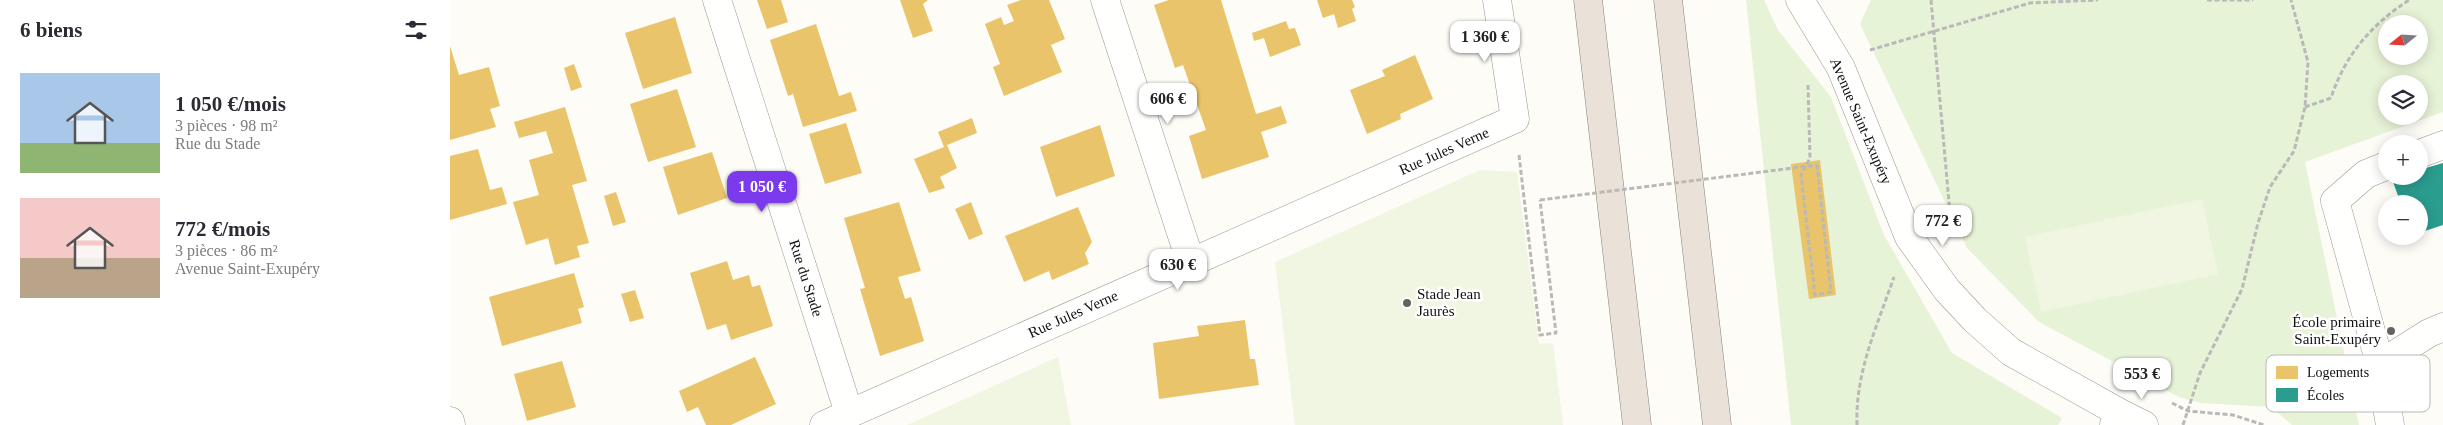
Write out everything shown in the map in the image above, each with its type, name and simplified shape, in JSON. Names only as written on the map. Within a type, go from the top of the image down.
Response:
[{"type":"highway","points":[[1588,0],[1637,425]]},
{"type":"highway","points":[[1668,0],[1717,425]]},
{"type":"street","name":"Rue du Stade","points":[[717,0],[849,414]]},
{"type":"street","points":[[1105,0],[1191,262]]},
{"type":"street","points":[[1497,0],[1515,119]]},
{"type":"street","name":"Avenue Saint-Exupéry","points":[[1800,0],[1841,68],[1909,237],[1947,290],[1975,320],[2011,352],[2126,421]]},
{"type":"street","name":"Rue Jules Verne","points":[[824,425],[1515,119]]},
{"type":"street","points":[[2428,151],[2443,145]]},
{"type":"street","points":[[2378,169],[2366,174],[2335,201],[2378,355]]},
{"type":"street","points":[[2394,355],[2429,333],[2443,327]]},
{"type":"street","points":[[2388,412],[2390,425]]},
{"type":"street","points":[[450,421],[451,425]]},
{"type":"path","points":[[1931,0],[1953,244],[1948,236]]},
{"type":"path","points":[[1871,60],[1868,51],[2030,3],[2098,0]]},
{"type":"path","points":[[2207,0],[2253,0]]},
{"type":"path","points":[[2183,425],[2200,374],[2242,289],[2258,223],[2270,187],[2294,151],[2305,107],[2308,62],[2290,0]]},
{"type":"path","points":[[2305,107],[2331,98],[2339,74],[2360,41],[2387,14],[2409,0]]},
{"type":"path","points":[[1515,119],[1540,335],[1556,333],[1540,200],[1817,165],[1831,292],[1815,295],[1801,175],[1810,158],[1808,76],[1823,80],[1841,68]]},
{"type":"path","points":[[1857,425],[1856,403],[1865,358],[1909,237]]},
{"type":"path","points":[[2171,403],[2188,411],[2233,415],[2264,425]]},
{"type":"green space","points":[[1746,0],[1764,0],[1778,30],[1831,97],[1884,235],[1952,353],[2062,418],[2058,425],[1791,425]]},
{"type":"green space","points":[[1871,0],[2443,0],[2443,112],[2428,117],[2428,75],[2378,75],[2378,125],[2407,125],[2305,162],[2345,355],[2266,355],[2266,407],[2201,403],[2179,397],[2039,322],[1967,248],[1860,24]]},
{"type":"green space","name":"Stade Jean Jaurès","points":[[1480,170],[1517,172],[1539,344],[1553,343],[1563,425],[1295,425],[1275,262]]},
{"type":"green space","points":[[2202,199],[2218,274],[2041,312],[2025,237]]},
{"type":"green space","points":[[1058,357],[1071,425],[907,425]]},
{"type":"green space","points":[[2277,412],[2356,412],[2359,425],[2292,425]]},
{"type":"building: Logements","points":[[757,0],[781,0],[788,22],[767,29]]},
{"type":"building: Logements","points":[[900,0],[928,0],[923,4],[933,31],[913,38]]},
{"type":"building: Logements","points":[[1021,0],[1049,0],[1065,39],[1051,45],[1062,72],[1004,96],[993,67],[1000,64],[985,24],[1001,17],[1004,25],[1014,21],[1007,5]]},
{"type":"building: Logements","points":[[1169,0],[1221,0],[1256,114],[1281,106],[1287,123],[1261,132],[1269,157],[1202,179],[1189,136],[1206,130],[1183,65],[1175,68],[1154,5]]},
{"type":"building: Logements","points":[[1317,0],[1352,0],[1355,7],[1352,9],[1356,21],[1338,28],[1334,14],[1323,18]]},
{"type":"building: Logements","points":[[675,17],[692,73],[643,89],[625,33]]},
{"type":"building: Logements","points":[[1286,21],[1289,29],[1295,28],[1301,45],[1270,57],[1264,38],[1254,41],[1252,33]]},
{"type":"building: Logements","points":[[816,24],[839,96],[851,92],[857,111],[803,127],[793,94],[788,96],[770,40]]},
{"type":"building: Logements","points":[[450,46],[459,75],[489,67],[500,106],[490,109],[496,127],[450,140]]},
{"type":"building: Logements","points":[[1415,55],[1433,99],[1400,114],[1401,119],[1367,134],[1350,90],[1385,76],[1382,70]]},
{"type":"building: Logements","points":[[574,64],[582,87],[571,91],[564,68]]},
{"type":"building: Logements","points":[[677,89],[696,147],[648,162],[630,104]]},
{"type":"building: Logements","points":[[565,107],[587,181],[572,185],[589,243],[577,246],[580,257],[555,265],[548,238],[526,245],[513,202],[539,195],[529,160],[553,153],[546,131],[519,138],[514,122]]},
{"type":"building: Logements","points":[[972,118],[977,133],[947,145],[957,168],[940,177],[945,188],[929,193],[914,159],[944,147],[938,132]]},
{"type":"building: Logements","points":[[846,123],[862,173],[825,184],[809,134]]},
{"type":"building: Logements","points":[[1100,125],[1115,176],[1056,197],[1040,147]]},
{"type":"building: Logements","points":[[478,149],[490,190],[502,187],[507,204],[450,220],[450,156]]},
{"type":"building: Logements","points":[[712,152],[727,198],[678,215],[663,167]]},
{"type":"building: Logements","points":[[1820,160],[1836,295],[1809,299],[1791,164]]},
{"type":"building: Logements","points":[[616,192],[626,222],[613,226],[604,196]]},
{"type":"building: Logements","points":[[899,202],[921,271],[898,277],[905,299],[911,297],[924,341],[880,356],[860,289],[865,288],[844,218]]},
{"type":"building: Logements","points":[[971,202],[983,234],[969,240],[955,209]]},
{"type":"building: Logements","points":[[1078,207],[1092,242],[1085,253],[1089,264],[1052,280],[1049,271],[1024,282],[1005,236]]},
{"type":"building: Logements","points":[[727,261],[733,280],[749,275],[752,287],[760,285],[773,326],[731,340],[726,324],[707,330],[690,273]]},
{"type":"building: Logements","points":[[574,273],[584,307],[578,309],[582,323],[502,346],[489,297]]},
{"type":"building: Logements","points":[[635,290],[644,318],[630,322],[621,294]]},
{"type":"building: Logements","points":[[1245,320],[1250,359],[1255,359],[1259,385],[1159,399],[1153,343],[1199,336],[1197,326]]},
{"type":"building: Logements","points":[[755,357],[776,404],[731,425],[706,425],[698,407],[687,412],[679,391]]},
{"type":"building: Logements","points":[[562,361],[576,407],[527,421],[514,374]]},
{"type":"building: Écoles","points":[[2443,163],[2443,225],[2428,230],[2428,195],[2398,195],[2394,185],[2428,185],[2428,167]]},
{"type":"place","name":"Stade Jean Jaurès","points":[[1407,303]]},
{"type":"place","name":"École primaire Saint-Exupéry","points":[[2391,331]]}]
